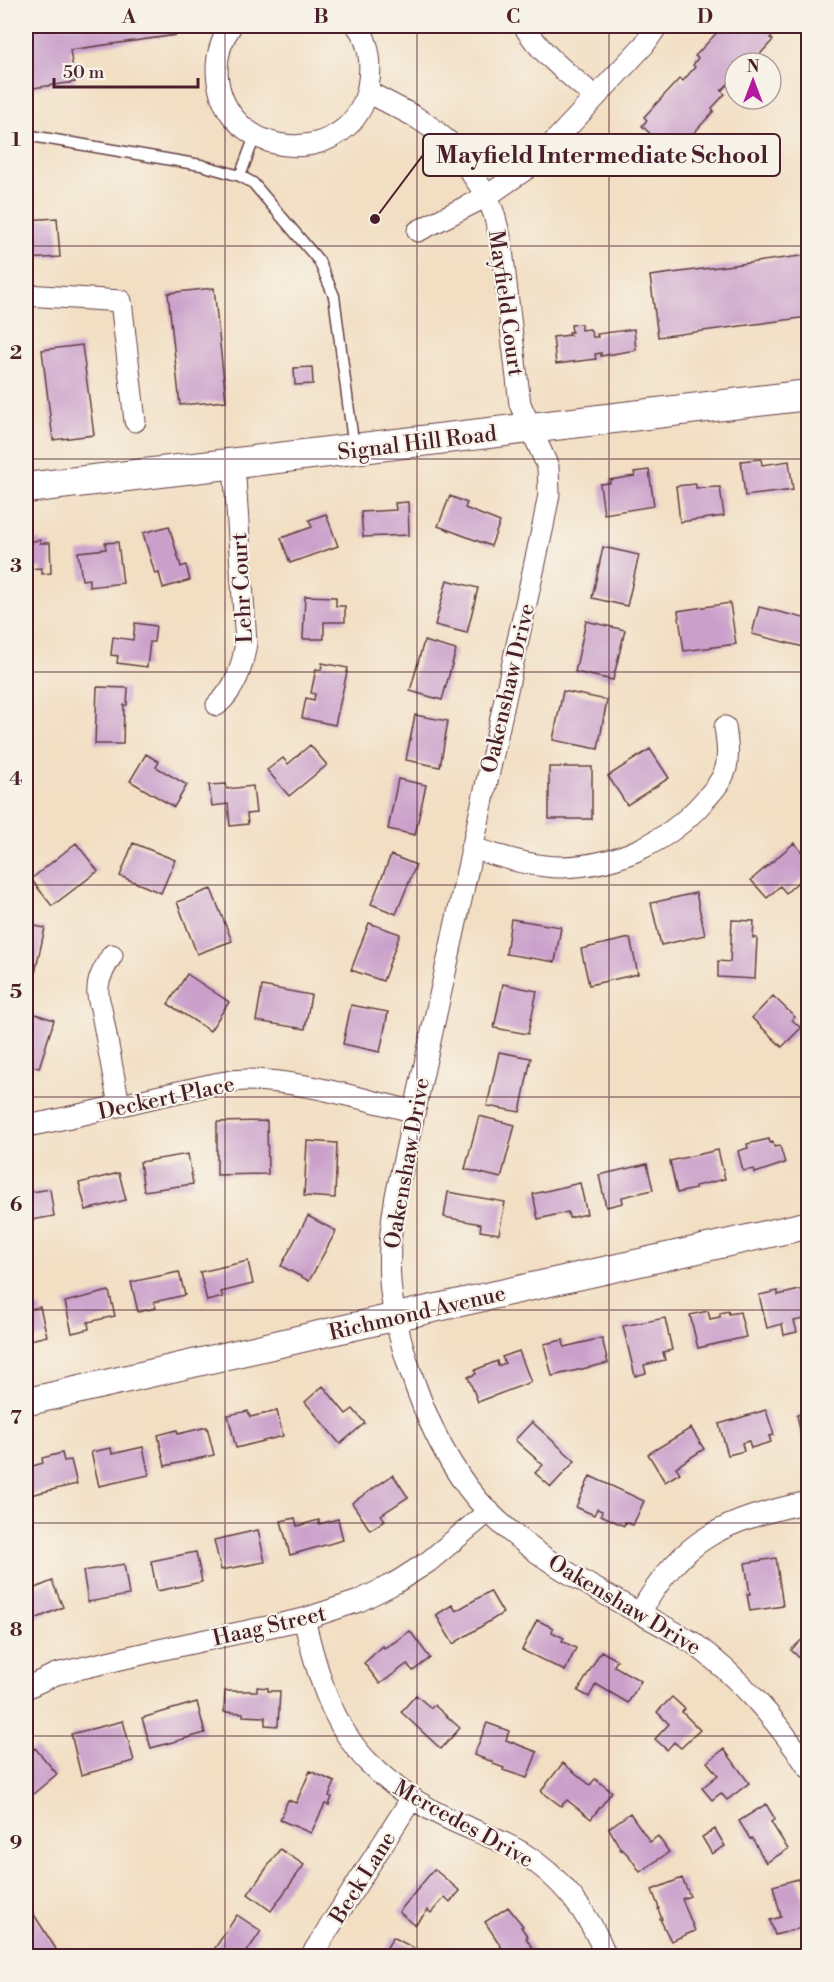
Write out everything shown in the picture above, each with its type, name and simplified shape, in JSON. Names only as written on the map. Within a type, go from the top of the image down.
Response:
[{"type":"main road","name":"Signal Hill Road","points":[[26,488],[808,395]]},
{"type":"street","points":[[231,26],[218,54],[216,72],[226,107],[238,124],[255,136],[268,142],[288,146],[307,146],[327,139],[344,128],[358,112],[368,92],[371,72],[368,49],[357,26]]},
{"type":"street","points":[[524,26],[537,44],[595,98]]},
{"type":"street","points":[[418,231],[487,196],[514,179],[538,159],[644,45],[657,26]]},
{"type":"street","name":"Mayfield Court","points":[[368,92],[432,128],[451,144],[487,196],[501,241],[519,394],[530,429]]},
{"type":"street","points":[[26,295],[121,301],[135,421]]},
{"type":"street","name":"Oakenshaw Drive","points":[[530,429],[548,467],[549,494],[396,1196],[390,1234],[389,1281],[394,1317],[425,1415],[451,1463],[470,1490],[489,1511],[528,1544],[565,1570],[692,1642],[738,1680],[770,1714],[808,1767]]},
{"type":"street","name":"Lehr Court","points":[[217,705],[227,696],[238,679],[246,644],[234,463]]},
{"type":"street","points":[[471,848],[524,863],[559,867],[605,862],[653,843],[673,831],[690,816],[718,785],[725,770],[728,754],[725,727]]},
{"type":"street","points":[[112,955],[97,983],[97,996],[119,1105]]},
{"type":"street","name":"Deckert Place","points":[[26,1126],[243,1080],[272,1081],[413,1111]]},
{"type":"street","name":"Richmond Avenue","points":[[26,1402],[808,1225]]},
{"type":"street","points":[[640,1613],[670,1567],[683,1554],[702,1541],[750,1517],[808,1502]]},
{"type":"street","name":"Haag Street","points":[[26,1688],[56,1674],[304,1619],[359,1601],[428,1562],[489,1511]]},
{"type":"street","name":"Mercedes Drive","points":[[304,1619],[318,1674],[346,1732],[368,1762],[412,1798],[449,1819],[502,1842],[536,1862],[560,1883],[580,1906],[606,1956]]},
{"type":"street","name":"Beck Lane","points":[[311,1956],[412,1798]]},
{"type":"lane","points":[[26,135],[201,165],[240,176],[253,183],[319,261],[327,277],[334,296],[354,449]]},
{"type":"lane","points":[[240,176],[255,136]]},
{"type":"building","points":[[26,26],[174,26],[176,35],[70,50],[75,82],[26,89]]},
{"type":"building","points":[[723,26],[768,26],[775,32],[770,38],[773,40],[763,51],[723,51],[723,89],[721,91],[723,96],[712,108],[714,111],[680,148],[678,145],[671,153],[642,126],[647,120],[644,117],[680,78],[683,81],[695,67],[693,65],[698,58],[695,56]]},
{"type":"building","points":[[57,218],[60,257],[26,259],[26,220]]},
{"type":"building","points":[[808,255],[808,317],[658,337],[650,276]]},
{"type":"building","points":[[214,288],[226,401],[180,405],[168,293]]},
{"type":"building","points":[[581,324],[581,330],[590,329],[593,337],[598,337],[597,334],[634,329],[636,350],[601,356],[601,353],[595,354],[596,359],[556,364],[553,337],[570,335],[571,325]]},
{"type":"building","points":[[82,345],[94,435],[53,440],[42,350]]},
{"type":"building","points":[[312,367],[313,384],[295,385],[294,368]]},
{"type":"building","points":[[761,459],[762,465],[789,461],[793,490],[745,496],[741,461]]},
{"type":"building","points":[[649,470],[654,506],[604,514],[600,484],[635,476],[634,472]]},
{"type":"building","points":[[696,484],[696,488],[720,487],[724,516],[680,522],[676,486]]},
{"type":"building","points":[[450,496],[467,503],[465,508],[500,522],[491,546],[438,526]]},
{"type":"building","points":[[408,502],[409,535],[363,537],[361,512],[396,510],[395,503]]},
{"type":"building","points":[[326,514],[338,546],[290,563],[281,538],[312,527],[309,520]]},
{"type":"building","points":[[169,526],[181,567],[186,565],[190,580],[163,588],[159,573],[155,574],[143,533]]},
{"type":"building","points":[[40,540],[40,543],[50,543],[51,573],[42,574],[42,568],[26,569],[26,544]]},
{"type":"building","points":[[118,542],[123,583],[89,587],[89,579],[82,580],[78,552],[106,549],[105,543]]},
{"type":"building","points":[[603,547],[639,555],[627,606],[592,598]]},
{"type":"building","points":[[447,580],[478,588],[467,633],[435,625]]},
{"type":"building","points":[[305,596],[336,597],[336,606],[345,606],[345,622],[324,622],[324,639],[303,639]]},
{"type":"building","points":[[730,603],[736,644],[684,651],[678,611]]},
{"type":"building","points":[[759,607],[808,619],[804,647],[752,634]]},
{"type":"building","points":[[586,621],[625,630],[613,680],[575,672]]},
{"type":"building","points":[[135,623],[156,626],[154,642],[150,642],[147,667],[117,663],[118,656],[111,655],[113,637],[133,640]]},
{"type":"building","points":[[424,641],[456,650],[442,700],[410,691]]},
{"type":"building","points":[[322,663],[348,668],[335,725],[302,718],[306,698],[314,700],[315,694],[311,693],[316,669],[321,670]]},
{"type":"building","points":[[97,687],[128,688],[127,705],[124,705],[123,744],[95,744]]},
{"type":"building","points":[[563,691],[607,700],[598,749],[553,740]]},
{"type":"building","points":[[415,715],[448,721],[440,767],[406,760]]},
{"type":"building","points":[[310,745],[327,765],[289,796],[267,770],[283,758],[288,764]]},
{"type":"building","points":[[650,749],[669,778],[627,805],[608,776]]},
{"type":"building","points":[[146,754],[159,762],[156,767],[187,785],[174,807],[130,781]]},
{"type":"building","points":[[549,767],[592,767],[592,819],[549,819]]},
{"type":"building","points":[[398,779],[426,785],[415,835],[388,829]]},
{"type":"building","points":[[226,784],[227,789],[253,786],[256,813],[247,814],[248,824],[230,826],[228,804],[212,806],[209,785]]},
{"type":"building","points":[[76,843],[98,871],[52,906],[31,879]]},
{"type":"building","points":[[133,843],[175,860],[161,893],[120,876]]},
{"type":"building","points":[[794,843],[808,859],[808,873],[786,893],[780,886],[767,898],[751,880]]},
{"type":"building","points":[[391,855],[416,865],[396,914],[371,904]]},
{"type":"building","points":[[211,889],[232,941],[197,954],[177,902]]},
{"type":"building","points":[[696,893],[705,935],[661,945],[651,903]]},
{"type":"building","points":[[511,919],[561,927],[555,962],[506,954]]},
{"type":"building","points":[[732,920],[754,921],[753,938],[757,938],[755,979],[718,977],[718,961],[730,962]]},
{"type":"building","points":[[369,923],[400,934],[383,981],[351,970]]},
{"type":"building","points":[[26,924],[45,928],[35,973],[26,971]]},
{"type":"building","points":[[630,938],[638,974],[589,985],[581,949]]},
{"type":"building","points":[[187,974],[229,1002],[210,1031],[168,1004]]},
{"type":"building","points":[[503,984],[537,991],[528,1034],[494,1028]]},
{"type":"building","points":[[262,986],[311,995],[305,1029],[256,1021]]},
{"type":"building","points":[[773,996],[795,1017],[792,1020],[801,1028],[782,1047],[752,1018]]},
{"type":"building","points":[[351,1005],[388,1012],[380,1052],[343,1044]]},
{"type":"building","points":[[26,1011],[54,1020],[39,1068],[26,1064]]},
{"type":"building","points":[[499,1052],[531,1058],[520,1112],[487,1106]]},
{"type":"building","points":[[479,1116],[515,1125],[501,1178],[465,1169]]},
{"type":"building","points":[[267,1121],[268,1174],[217,1175],[217,1122]]},
{"type":"building","points":[[769,1139],[770,1143],[773,1142],[774,1147],[780,1146],[785,1163],[755,1173],[754,1169],[743,1171],[738,1151],[748,1148],[747,1144]]},
{"type":"building","points":[[307,1141],[337,1143],[335,1198],[304,1196]]},
{"type":"building","points":[[718,1150],[725,1179],[677,1193],[670,1161]]},
{"type":"building","points":[[188,1154],[193,1184],[144,1191],[140,1162]]},
{"type":"building","points":[[647,1164],[653,1190],[622,1197],[623,1203],[606,1207],[599,1175]]},
{"type":"building","points":[[119,1173],[126,1200],[86,1210],[79,1183]]},
{"type":"building","points":[[580,1183],[587,1214],[569,1218],[568,1212],[538,1219],[533,1194]]},
{"type":"building","points":[[50,1189],[54,1216],[26,1221],[26,1193]]},
{"type":"building","points":[[448,1192],[505,1202],[499,1234],[480,1231],[481,1224],[444,1217]]},
{"type":"building","points":[[308,1216],[336,1231],[309,1281],[281,1266]]},
{"type":"building","points":[[248,1261],[253,1284],[221,1292],[223,1297],[207,1301],[200,1272]]},
{"type":"building","points":[[179,1272],[185,1295],[154,1302],[156,1308],[138,1312],[131,1282]]},
{"type":"building","points":[[808,1288],[808,1318],[794,1321],[797,1332],[784,1335],[782,1324],[767,1328],[759,1295],[778,1291],[778,1295]]},
{"type":"building","points":[[109,1291],[115,1316],[88,1322],[89,1329],[72,1333],[65,1302]]},
{"type":"building","points":[[40,1307],[47,1336],[26,1341],[26,1310]]},
{"type":"building","points":[[708,1311],[710,1319],[720,1317],[720,1313],[728,1311],[729,1314],[740,1312],[746,1337],[698,1348],[690,1315]]},
{"type":"building","points":[[665,1318],[672,1350],[663,1352],[665,1360],[644,1365],[646,1373],[635,1376],[623,1326]]},
{"type":"building","points":[[602,1338],[608,1363],[552,1376],[544,1344],[563,1340],[564,1347]]},
{"type":"building","points":[[519,1351],[531,1382],[478,1402],[468,1377],[476,1374],[475,1370],[497,1361],[498,1366],[505,1363],[502,1357]]},
{"type":"building","points":[[323,1386],[346,1414],[353,1409],[365,1423],[340,1444],[305,1402]]},
{"type":"building","points":[[766,1410],[774,1435],[769,1436],[771,1442],[751,1448],[749,1441],[742,1443],[744,1451],[728,1455],[719,1424]]},
{"type":"building","points":[[248,1411],[250,1417],[277,1411],[283,1436],[236,1448],[228,1415]]},
{"type":"building","points":[[808,1412],[808,1438],[802,1439],[797,1415]]},
{"type":"building","points":[[532,1422],[575,1461],[551,1487],[535,1473],[543,1465],[515,1440]]},
{"type":"building","points":[[207,1427],[214,1455],[165,1466],[158,1435],[177,1430],[178,1434]]},
{"type":"building","points":[[691,1428],[704,1449],[676,1467],[680,1473],[665,1482],[648,1454]]},
{"type":"building","points":[[143,1447],[149,1475],[99,1486],[91,1452],[111,1448],[112,1454]]},
{"type":"building","points":[[62,1453],[64,1461],[71,1460],[77,1484],[30,1495],[26,1468],[43,1463],[42,1458]]},
{"type":"building","points":[[393,1475],[408,1497],[381,1515],[385,1520],[370,1530],[352,1503]]},
{"type":"building","points":[[590,1476],[644,1501],[633,1525],[625,1522],[624,1526],[601,1515],[602,1511],[597,1509],[594,1515],[576,1507]]},
{"type":"building","points":[[295,1518],[297,1526],[319,1520],[319,1524],[338,1519],[343,1540],[290,1555],[281,1521]]},
{"type":"building","points":[[258,1530],[265,1562],[221,1570],[214,1540]]},
{"type":"building","points":[[196,1552],[202,1582],[157,1591],[151,1561]]},
{"type":"building","points":[[776,1558],[783,1606],[750,1611],[745,1563]]},
{"type":"building","points":[[124,1564],[129,1595],[88,1602],[83,1571]]},
{"type":"building","points":[[52,1581],[63,1607],[26,1623],[26,1592]]},
{"type":"building","points":[[490,1591],[503,1613],[453,1644],[436,1615],[452,1605],[456,1611]]},
{"type":"building","points":[[537,1620],[553,1628],[552,1632],[564,1638],[562,1641],[576,1648],[565,1671],[522,1650]]},
{"type":"building","points":[[410,1631],[430,1658],[413,1671],[407,1664],[380,1684],[364,1663],[383,1646],[384,1648]]},
{"type":"building","points":[[808,1636],[808,1666],[791,1650]]},
{"type":"building","points":[[601,1651],[617,1660],[614,1666],[641,1681],[628,1703],[596,1684],[589,1697],[578,1691]]},
{"type":"building","points":[[257,1687],[268,1688],[268,1691],[280,1691],[278,1726],[265,1725],[265,1717],[224,1712],[225,1691],[257,1691]]},
{"type":"building","points":[[416,1695],[431,1708],[434,1705],[460,1728],[441,1749],[401,1712]]},
{"type":"building","points":[[672,1697],[685,1709],[682,1712],[700,1730],[681,1748],[674,1742],[667,1750],[655,1739],[669,1724],[657,1712]]},
{"type":"building","points":[[197,1702],[205,1733],[151,1748],[142,1718]]},
{"type":"building","points":[[123,1721],[134,1761],[81,1775],[71,1734]]},
{"type":"building","points":[[487,1723],[509,1731],[506,1740],[537,1752],[527,1778],[503,1770],[504,1768],[493,1762],[474,1755]]},
{"type":"building","points":[[35,1748],[57,1774],[26,1800],[26,1756]]},
{"type":"building","points":[[724,1749],[749,1783],[727,1800],[721,1793],[712,1800],[702,1788],[718,1775],[707,1762]]},
{"type":"building","points":[[563,1763],[590,1785],[595,1779],[612,1792],[591,1819],[567,1800],[561,1806],[541,1791]]},
{"type":"building","points":[[310,1771],[335,1782],[329,1796],[332,1797],[329,1805],[325,1804],[311,1833],[280,1820],[288,1800],[296,1803]]},
{"type":"building","points":[[766,1804],[775,1819],[771,1822],[788,1849],[766,1863],[739,1821]]},
{"type":"building","points":[[630,1813],[650,1842],[658,1836],[669,1852],[640,1872],[630,1857],[621,1850],[609,1828]]},
{"type":"building","points":[[715,1829],[725,1846],[712,1854],[702,1837]]},
{"type":"building","points":[[280,1849],[304,1865],[271,1911],[248,1894]]},
{"type":"building","points":[[434,1869],[460,1891],[450,1902],[445,1897],[431,1913],[428,1910],[415,1925],[399,1912]]},
{"type":"building","points":[[682,1878],[690,1896],[682,1899],[695,1931],[671,1941],[660,1919],[662,1919],[652,1890]]},
{"type":"building","points":[[798,1879],[806,1909],[808,1908],[808,1926],[775,1935],[770,1920],[781,1917],[773,1886]]},
{"type":"building","points":[[508,1907],[523,1926],[521,1927],[528,1937],[526,1938],[536,1954],[532,1956],[495,1956],[504,1951],[485,1922]]},
{"type":"building","points":[[33,1913],[59,1954],[26,1956],[26,1917]]},
{"type":"building","points":[[237,1915],[261,1931],[244,1956],[211,1954]]},
{"type":"building","points":[[393,1937],[425,1954],[424,1956],[382,1956]]},
{"type":"place","name":"Mayfield Intermediate School","points":[[375,219]]}]
